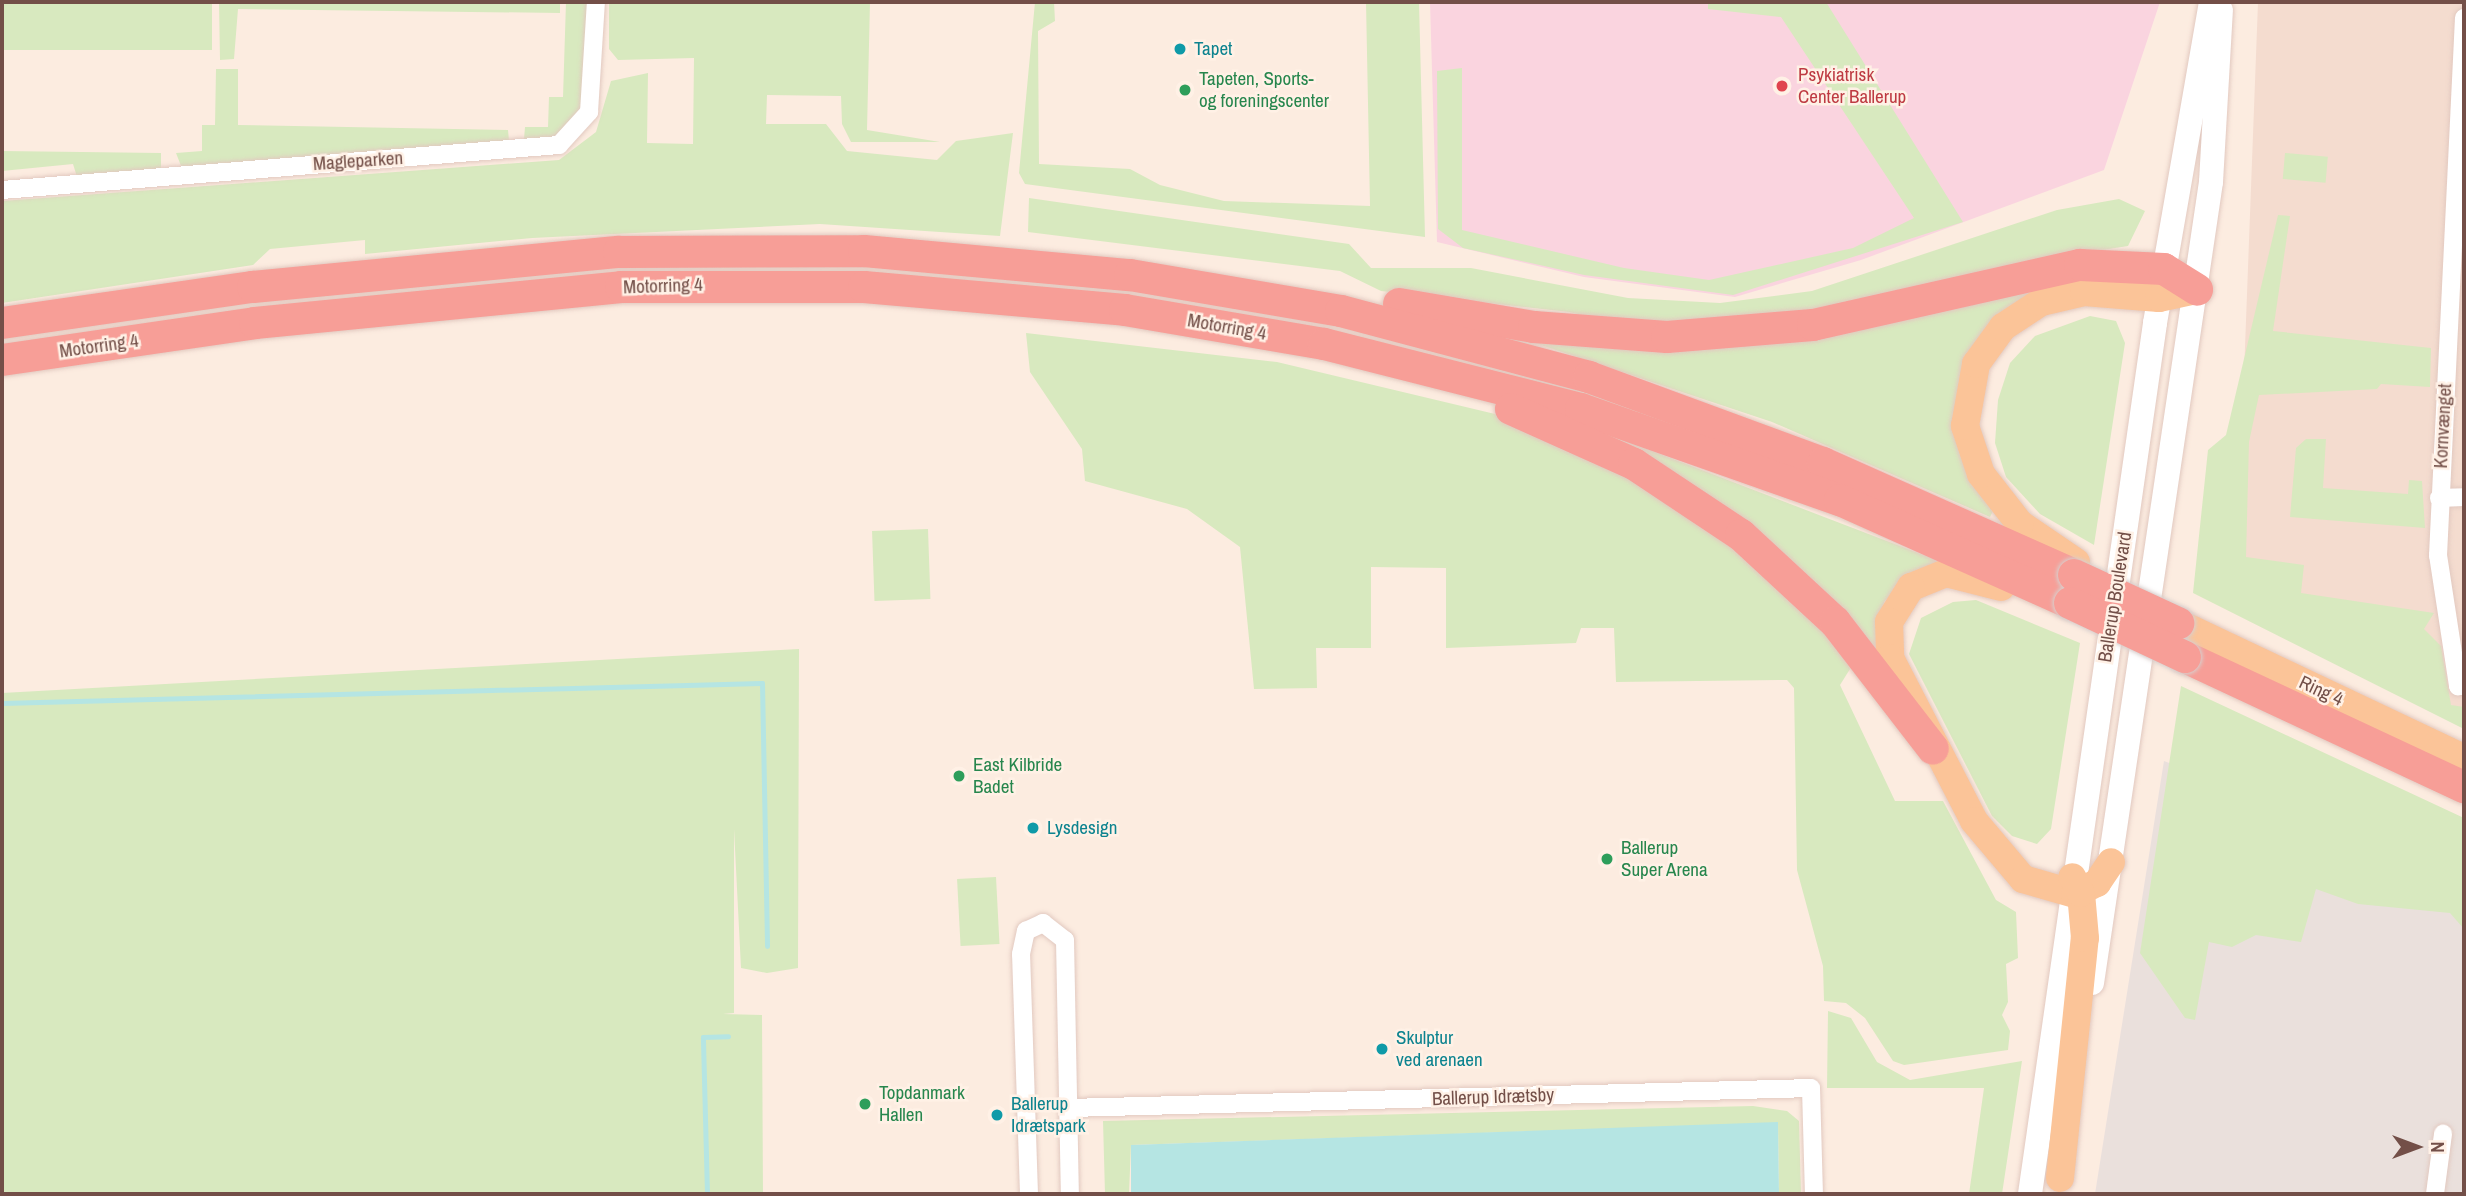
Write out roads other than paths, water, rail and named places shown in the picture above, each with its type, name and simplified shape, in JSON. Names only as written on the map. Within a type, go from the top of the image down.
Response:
[{"type":"highway","name":"Motorring 4","points":[[2,323],[280,284],[619,252],[864,251],[1130,275]]},
{"type":"highway","points":[[1130,275],[1279,280],[1534,327],[1667,337],[1813,325],[2080,265],[2197,290]]},
{"type":"highway","points":[[1130,275],[1341,311],[1589,377],[1824,463],[2464,787]]},
{"type":"highway","name":"Motorring 4","points":[[2,360],[414,304],[725,285],[980,294],[1125,310],[1324,344]]},
{"type":"highway","points":[[1324,344],[1581,409],[1717,454],[2072,589]]},
{"type":"highway","points":[[1324,344],[1539,418],[1634,464],[1741,535],[1835,622],[1933,749]]},
{"type":"main road","points":[[2072,589],[2038,539],[1990,490],[1967,434],[1969,385],[1987,345],[2041,302],[2084,292],[2162,284]]},
{"type":"main road","points":[[2072,589],[1963,573],[1911,587],[1893,612],[1887,640],[1933,749],[1984,838],[2023,879],[2074,888],[2111,862]]},
{"type":"main road","name":"Ring 4","points":[[2184,645],[2464,758]]},
{"type":"main road","points":[[2059,1186],[2085,938],[2074,888]]},
{"type":"street","name":"Magleparken","points":[[2,190],[559,145],[589,113],[596,2]]},
{"type":"street","name":"Ballerup Boulevard","points":[[2030,1194],[2162,284],[2211,2]]},
{"type":"street","name":"Ballerup Boulevard","points":[[2059,1186],[2197,290],[2218,114],[2220,2]]},
{"type":"street","name":"Kornvænget","points":[[2464,18],[2458,233],[2439,498],[2438,555],[2458,686],[2464,686]]},
{"type":"street","name":"Kornvænget","points":[[2439,498],[2464,497]]},
{"type":"street","points":[[1029,1194],[1021,954],[1026,931],[1043,923],[1065,940],[1070,1194]]},
{"type":"street","name":"Ballerup Idrætsby","points":[[1069,1108],[1811,1088],[1814,1194]]},
{"type":"street","points":[[2435,1194],[2443,1134]]},
{"type":"water","points":[[1778,1122],[1779,1194],[1131,1194],[1131,1145]]},
{"type":"waterway","points":[[2,703],[762,683],[767,946]]},
{"type":"waterway","points":[[707,1194],[703,1037],[728,1036]]},
{"type":"place","name":"Tapet","points":[[1180,49]]},
{"type":"place","name":"Psykiatrisk Center Ballerup","points":[[1782,86]]},
{"type":"place","name":"Tapeten, Sports- og foreningscenter","points":[[1185,90]]},
{"type":"place","name":"East Kilbride Badet","points":[[959,776]]},
{"type":"place","name":"Lysdesign","points":[[1033,828]]},
{"type":"place","name":"Ballerup Super Arena","points":[[1607,859]]},
{"type":"place","name":"Skulptur ved arenaen","points":[[1382,1049]]},
{"type":"place","name":"Topdanmark Hallen","points":[[865,1104]]},
{"type":"place","name":"Ballerup Idrætspark","points":[[997,1115]]}]
